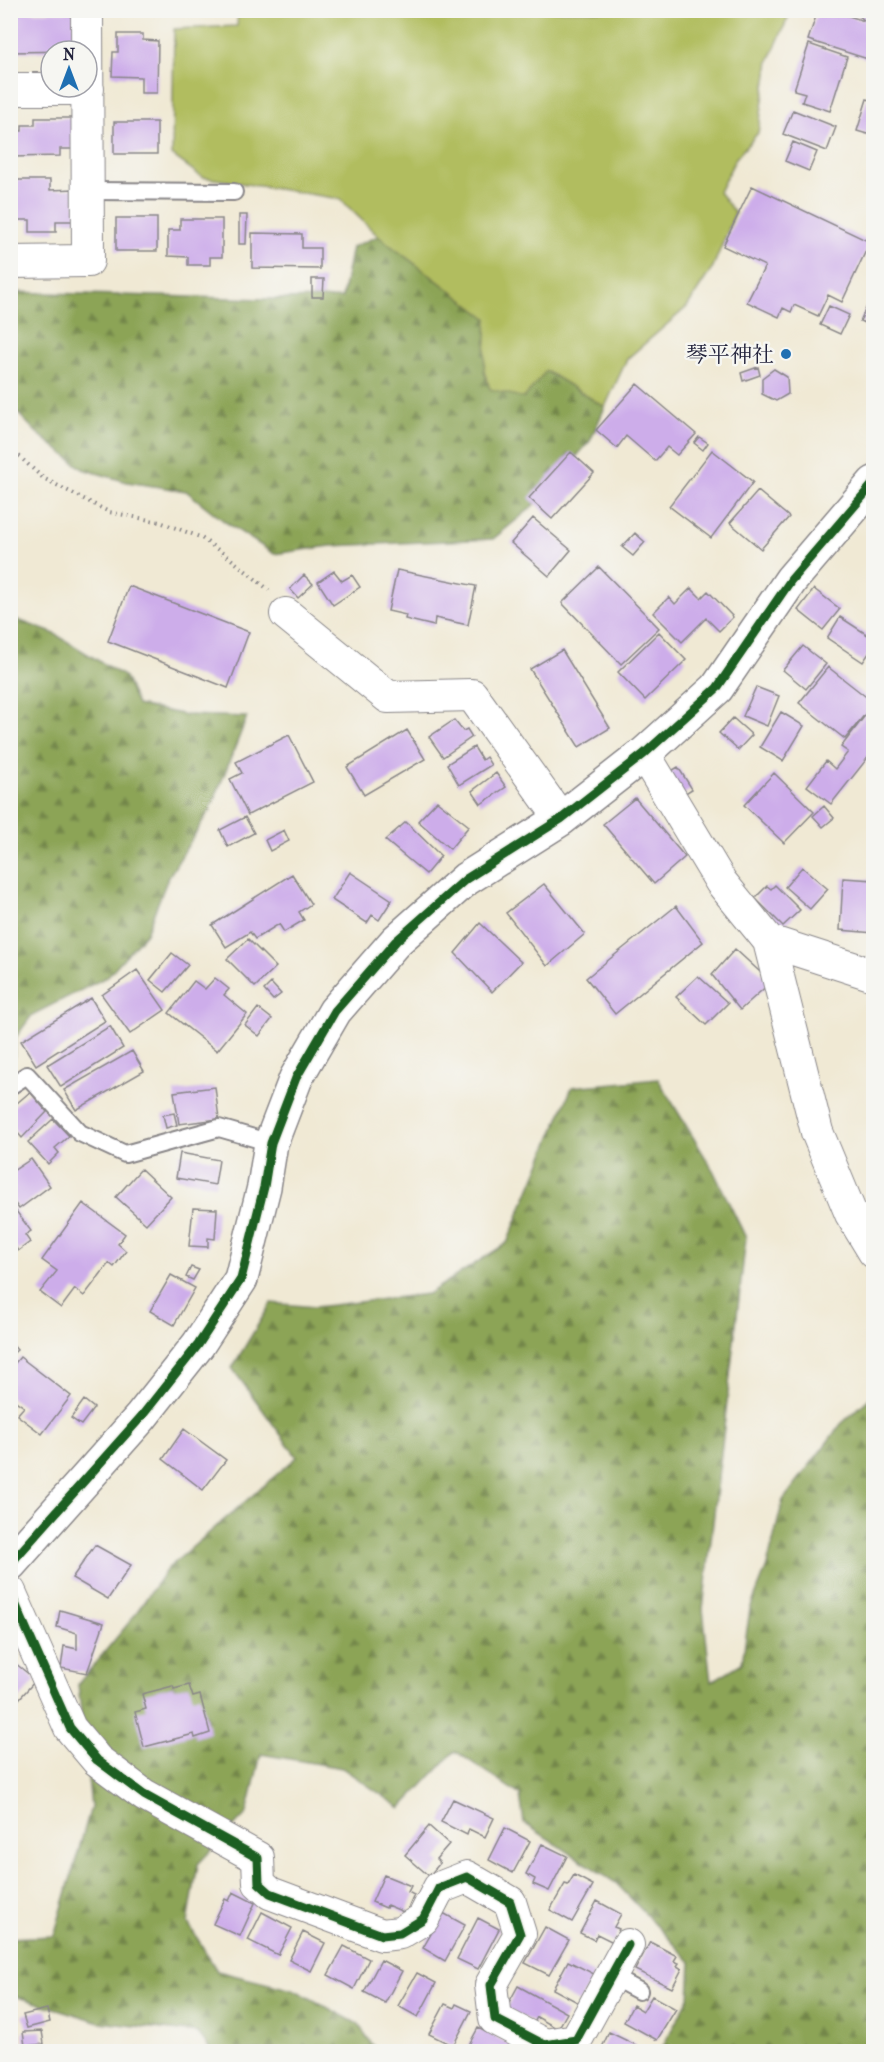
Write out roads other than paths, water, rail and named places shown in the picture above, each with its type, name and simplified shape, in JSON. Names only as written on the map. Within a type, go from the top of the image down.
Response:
[{"type":"street","points":[[87,10],[87,39]]},
{"type":"street","points":[[10,89],[39,89]]},
{"type":"street","points":[[10,262],[88,261],[88,99]]},
{"type":"street","points":[[10,1564],[141,1417],[198,1345],[241,1279],[264,1187],[272,1143],[296,1078],[334,1011],[396,940],[466,879],[561,819],[644,754],[717,687],[791,580],[873,483]]},
{"type":"street","points":[[286,614],[388,697],[471,695],[561,819]]},
{"type":"street","points":[[644,754],[720,882],[769,940],[817,1131],[851,1214],[873,1252]]},
{"type":"street","points":[[769,940],[871,977]]},
{"type":"street","points":[[10,1592],[70,1728],[97,1760],[144,1796],[258,1858],[260,1883],[270,1893],[382,1935],[400,1933],[423,1919],[439,1888],[467,1877],[510,1902],[520,1934],[491,1985],[495,2019],[545,2045],[576,2040],[628,1945]]},
{"type":"lane","points":[[88,191],[234,192]]},
{"type":"lane","points":[[10,1086],[27,1075],[80,1133],[125,1154],[219,1128],[272,1143]]},
{"type":"lane","points":[[611,1976],[639,1990]]},
{"type":"place","name":"琴平神社","points":[[786,354]]}]
